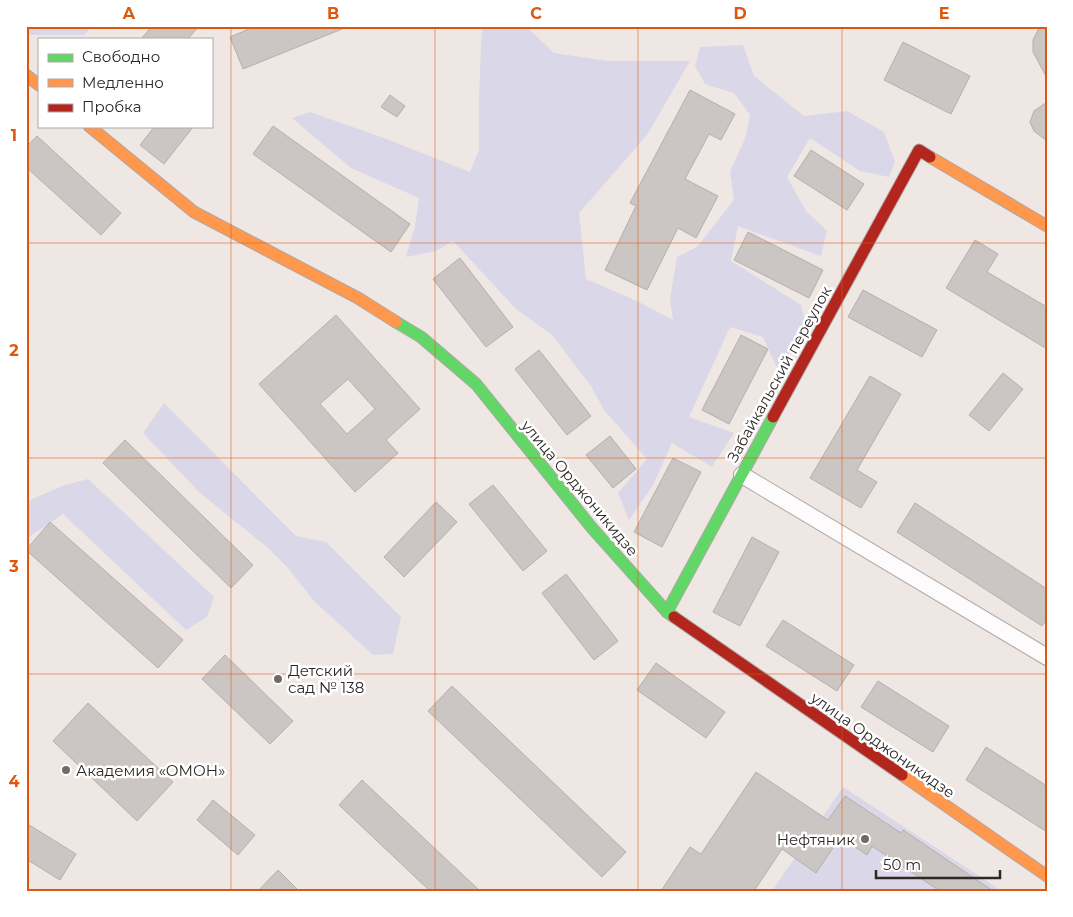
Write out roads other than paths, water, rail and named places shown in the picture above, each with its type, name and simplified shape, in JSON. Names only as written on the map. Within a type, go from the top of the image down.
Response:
[{"type":"street","points":[[26,75],[38,84]]},
{"type":"street","name":"улица Орджоникидзе","points":[[91,128],[194,212],[358,298],[421,337],[476,384],[592,528],[667,612],[1047,876]]},
{"type":"street","name":"Забайкальский переулок","points":[[667,612],[919,150],[1047,226]]},
{"type":"street","points":[[742,475],[1047,657]]},
{"type":"place","name":"Детский сад № 138","points":[[278,679]]},
{"type":"place","name":"Академия «ОМОН»","points":[[66,770]]},
{"type":"place","name":"Нефтяник","points":[[865,839]]}]
